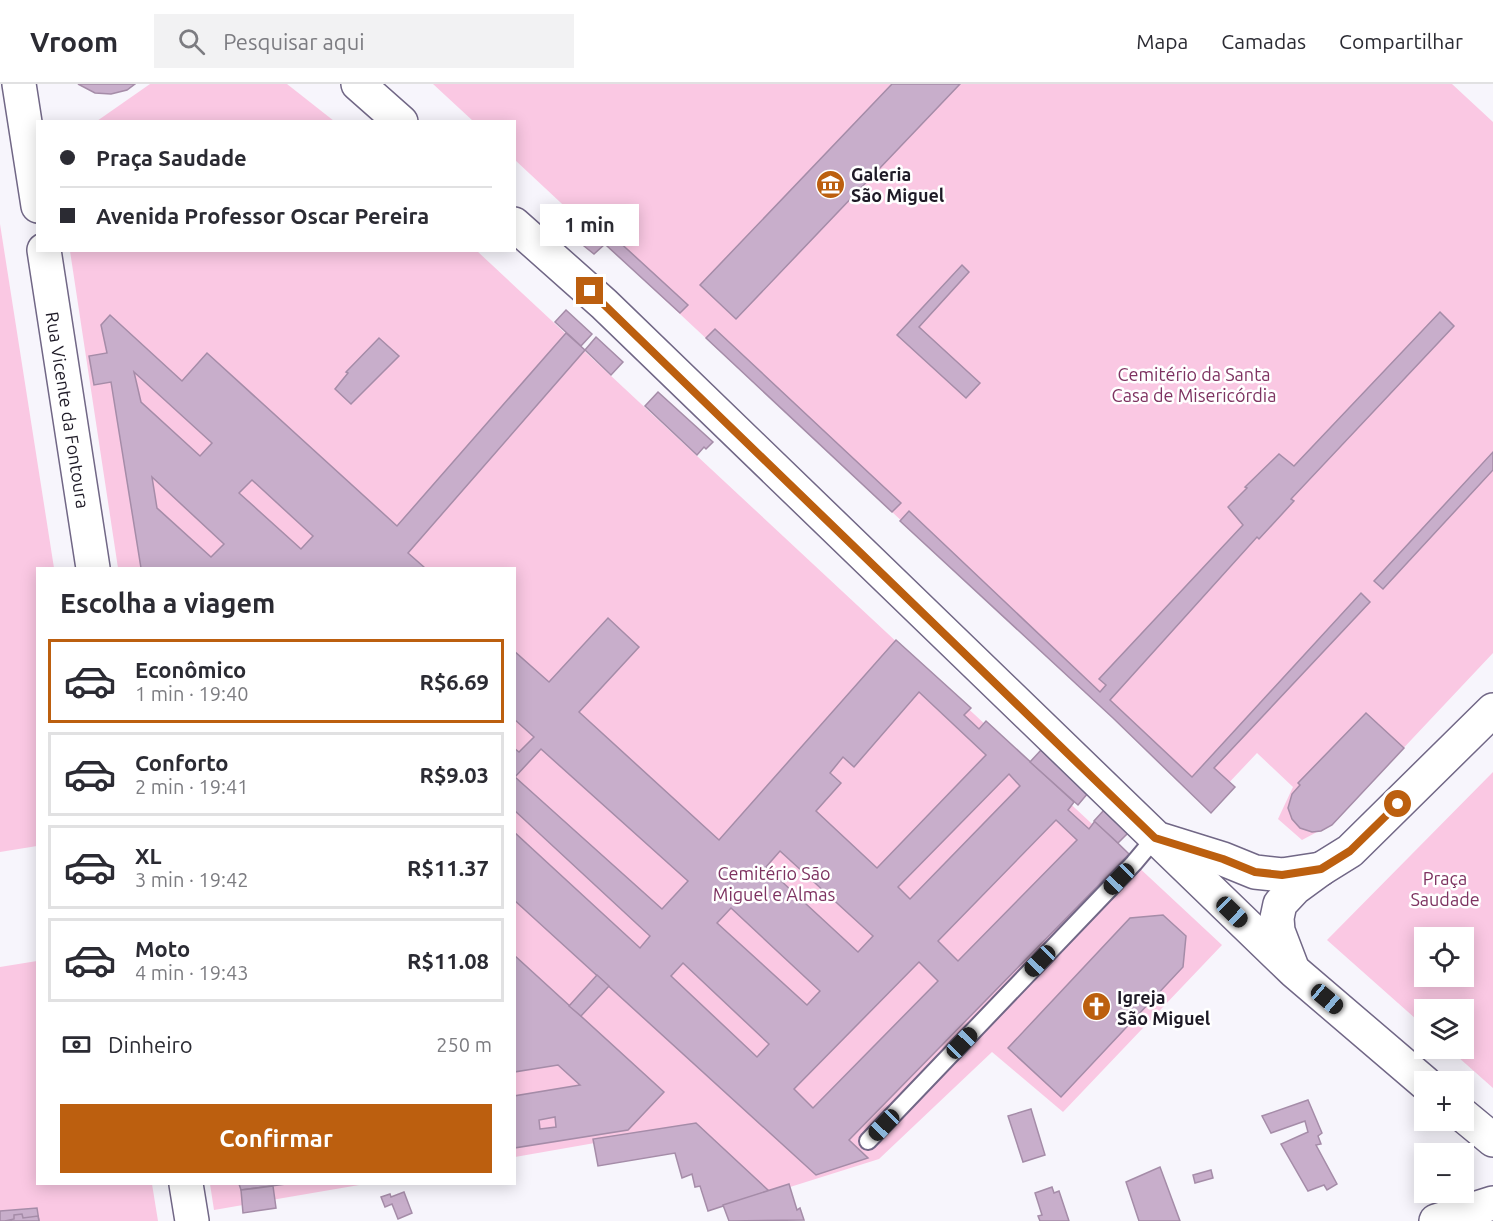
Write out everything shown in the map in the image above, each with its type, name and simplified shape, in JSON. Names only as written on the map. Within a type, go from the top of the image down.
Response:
[{"type":"main road","points":[[19,84],[36,193]]},
{"type":"main road","points":[[358,84],[399,120]]},
{"type":"main road","points":[[516,226],[604,304],[1294,971],[1414,1074]]},
{"type":"main road","name":"Rua Vicente da Fontoura","points":[[44,252],[93,567]]},
{"type":"main road","points":[[1294,971],[1278,931],[1277,918],[1280,904],[1295,888],[1350,851],[1493,710]]},
{"type":"main road","points":[[1155,838],[1223,859],[1255,872],[1282,875],[1321,869]]},
{"type":"main road","points":[[186,1185],[192,1221]]},
{"type":"main road","points":[[1436,1221],[1493,1203]]},
{"type":"lane","points":[[868,1141],[1134,863],[1155,838]]},
{"type":"green space","points":[[150,84],[287,84],[333,120],[98,120]]},
{"type":"green space","name":"Cemitério da Santa Casa de Misericórdia","points":[[433,84],[1452,84],[1493,122],[1493,653],[1332,824],[1302,840],[1278,819],[1293,787],[1257,753],[1207,806],[516,161],[516,120],[472,120]]},
{"type":"green space","points":[[0,224],[54,567],[36,567],[36,846],[0,852]]},
{"type":"green space","name":"Cemitério São Miguel e Almas","points":[[70,252],[478,252],[1222,945],[1063,1112],[992,1052],[879,1159],[771,1193],[686,1127],[516,1157],[516,567],[118,567]]},
{"type":"green space","name":"Praça Saudade","points":[[1493,772],[1493,1088],[1460,1059],[1474,1059],[1474,999],[1414,999],[1414,1017],[1327,940]]},
{"type":"green space","points":[[36,961],[36,1185],[152,1185],[158,1221],[0,1221],[0,967]]},
{"type":"green space","points":[[210,1185],[359,1185],[214,1210]]},
{"type":"building","points":[[78,84],[135,84],[127,90],[111,94],[95,93]]},
{"type":"building","name":"Galeria São Miguel","points":[[892,84],[960,84],[736,319],[700,285]]},
{"type":"building","points":[[603,227],[688,305],[680,313],[595,235]]},
{"type":"building","points":[[595,235],[605,244],[594,254],[584,246]]},
{"type":"building","points":[[962,265],[969,272],[919,327],[980,383],[966,398],[897,335]]},
{"type":"building","points":[[566,310],[592,334],[581,346],[555,322]]},
{"type":"building","points":[[1440,312],[1454,326],[1291,499],[1294,501],[1259,539],[1257,537],[1110,700],[1192,777],[1361,593],[1370,602],[1214,768],[1235,787],[1211,813],[1113,718],[900,521],[909,511],[1100,692],[1106,685],[1099,679],[1243,525],[1228,507],[1247,488],[1245,487],[1279,454],[1294,466]]},
{"type":"building","points":[[110,315],[182,381],[207,353],[397,526],[566,333],[585,350],[408,553],[424,567],[141,567],[111,382],[94,385],[89,356],[107,353],[101,325]],"holes":[[[134,372],[212,443],[200,456],[141,402]],[[152,477],[224,544],[211,557],[157,508]],[[252,480],[313,536],[301,549],[239,493]]]},
{"type":"building","points":[[715,329],[901,503],[892,512],[706,338]]},
{"type":"building","points":[[596,337],[623,362],[611,375],[585,350]]},
{"type":"building","points":[[379,338],[399,356],[351,404],[335,389],[348,373],[346,372]]},
{"type":"building","points":[[658,392],[713,442],[706,449],[704,447],[697,455],[645,406]]},
{"type":"building","points":[[1493,452],[1493,470],[1383,589],[1374,581]]},
{"type":"building","points":[[608,618],[639,647],[579,712],[719,840],[896,640],[971,708],[964,715],[979,729],[986,721],[1074,802],[1068,810],[1089,829],[1095,821],[1129,854],[849,1140],[868,1158],[816,1175],[516,902],[516,834],[640,948],[650,936],[516,812],[516,778],[662,909],[688,881],[541,749],[516,776],[516,750],[519,752],[534,737],[516,721],[516,653],[549,682]],"holes":[[[919,692],[986,755],[877,868],[816,811],[841,783],[830,773],[843,757],[854,767]],[[1009,774],[1020,786],[910,899],[898,887]],[[1056,820],[1077,840],[958,961],[938,941]],[[780,851],[873,936],[858,952],[766,867]],[[731,908],[820,991],[807,1005],[717,923]],[[919,962],[938,981],[813,1108],[794,1089]],[[683,963],[769,1044],[757,1057],[671,976]]]},
{"type":"building","points":[[1366,713],[1404,748],[1332,825],[1321,831],[1312,832],[1300,828],[1292,819],[1288,808],[1292,794],[1300,785],[1298,783]]},
{"type":"building","points":[[1041,750],[1088,793],[1078,805],[1030,762]]},
{"type":"building","points":[[1104,810],[1129,832],[1118,843],[1094,821]]},
{"type":"building","name":"Igreja São Miguel","points":[[1163,915],[1186,936],[1183,967],[1061,1097],[1008,1048],[1130,918]]},
{"type":"building","points":[[516,957],[664,1092],[628,1130],[516,1148],[516,1096],[580,1085],[558,1065],[516,1072]],"holes":[[[555,1117],[556,1127],[540,1129],[539,1120]]]},
{"type":"building","points":[[597,975],[609,986],[581,1016],[569,1006]]},
{"type":"building","points":[[1308,1100],[1322,1133],[1318,1136],[1321,1144],[1316,1145],[1337,1184],[1327,1190],[1324,1185],[1308,1191],[1281,1144],[1308,1132],[1305,1121],[1271,1133],[1262,1116]]},
{"type":"building","points":[[1031,1109],[1045,1155],[1023,1162],[1008,1116]]},
{"type":"building","points":[[696,1123],[769,1191],[708,1211],[700,1186],[695,1187],[692,1174],[682,1178],[675,1153],[598,1166],[593,1139]]},
{"type":"building","points":[[1160,1167],[1180,1221],[1139,1221],[1126,1182]]},
{"type":"building","points":[[1211,1170],[1213,1178],[1195,1183],[1193,1175]]},
{"type":"building","points":[[789,1184],[797,1210],[800,1208],[804,1220],[729,1221],[723,1205]]},
{"type":"building","points":[[239,1185],[278,1185],[241,1190]]},
{"type":"building","points":[[273,1186],[276,1208],[243,1213],[241,1190]]},
{"type":"building","points":[[1052,1187],[1054,1193],[1059,1191],[1069,1221],[1040,1221],[1038,1216],[1042,1215],[1035,1193]]},
{"type":"building","points":[[404,1192],[412,1213],[398,1219],[392,1204],[385,1207],[381,1197],[390,1194],[391,1197]]},
{"type":"building","points":[[37,1208],[39,1221],[0,1221],[0,1211]]},
{"type":"building","points":[[22,1214],[23,1218],[38,1216],[39,1221],[5,1221],[14,1219],[14,1215]]},
{"type":"place","name":"Galeria São Miguel","points":[[830,184]]},
{"type":"place","name":"Igreja São Miguel","points":[[1096,1007]]},
{"type":"route","points":[[590,291],[1155,838],[1223,859],[1255,872],[1282,875],[1321,869],[1350,851],[1398,804]]}]
